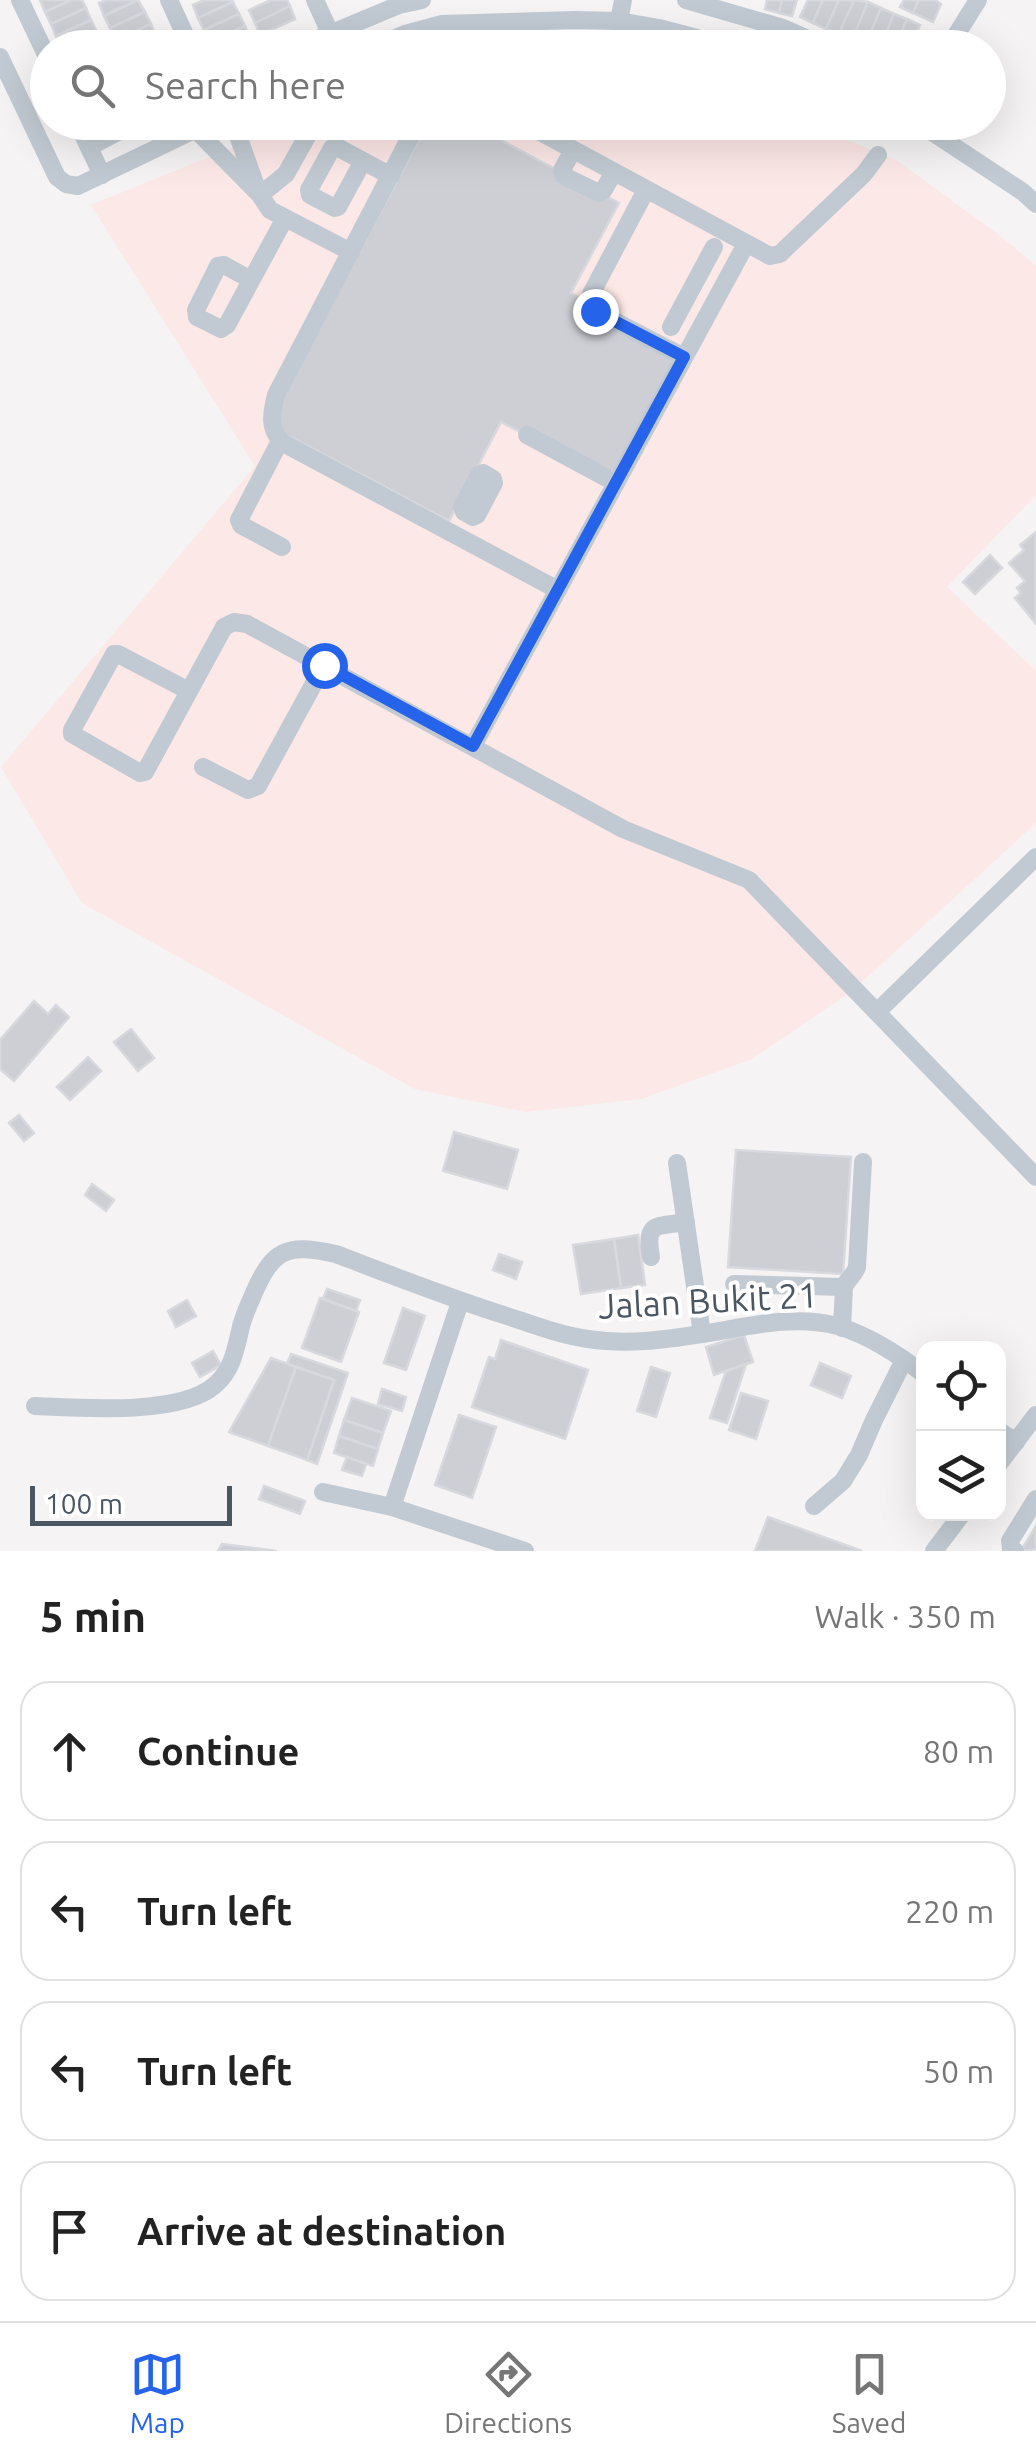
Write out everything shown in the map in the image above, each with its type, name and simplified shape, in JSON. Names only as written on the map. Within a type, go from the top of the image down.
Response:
[{"type":"street","points":[[20,0],[34,30]]},
{"type":"street","points":[[169,0],[183,30]]},
{"type":"street","points":[[315,0],[329,30]]},
{"type":"street","points":[[353,30],[399,5],[422,0]]},
{"type":"street","points":[[619,22],[623,0]]},
{"type":"street","points":[[686,0],[788,30]]},
{"type":"street","points":[[959,30],[978,0]]},
{"type":"street","points":[[420,30],[442,24],[574,20],[667,30]]},
{"type":"street","points":[[0,56],[30,120]]},
{"type":"street","points":[[40,140],[57,177],[78,186],[174,140]]},
{"type":"street","points":[[86,140],[102,174]]},
{"type":"street","points":[[89,147],[102,140]]},
{"type":"street","points":[[215,140],[270,210],[352,252]]},
{"type":"street","points":[[240,140],[260,196]]},
{"type":"street","points":[[260,196],[286,174],[305,140]]},
{"type":"street","points":[[409,140],[276,395],[272,426],[280,440],[558,590]]},
{"type":"street","points":[[555,140],[770,256],[780,254],[878,156]]},
{"type":"street","points":[[948,140],[1032,191]]},
{"type":"street","points":[[573,150],[562,170],[564,176],[600,193],[614,172]]},
{"type":"street","points":[[363,161],[391,176]]},
{"type":"street","points":[[646,190],[591,294],[591,308],[684,357]]},
{"type":"street","points":[[251,280],[285,218]]},
{"type":"street","points":[[473,746],[746,244]]},
{"type":"street","points":[[671,327],[714,247]]},
{"type":"street","points":[[685,301],[708,313]]},
{"type":"street","points":[[527,435],[616,483]]},
{"type":"street","points":[[280,440],[239,520],[241,525],[282,548]]},
{"type":"street","points":[[456,536],[468,514]]},
{"type":"street","points":[[189,691],[118,654],[111,656],[72,734],[140,773],[145,772],[224,627],[234,622],[248,624],[623,829],[748,880],[1036,1177]]},
{"type":"street","points":[[203,767],[248,790],[258,786],[324,665]]},
{"type":"street","points":[[877,1012],[1036,856]]},
{"type":"street","points":[[842,1328],[844,1287],[857,1267],[863,1162]]},
{"type":"street","points":[[677,1163],[702,1334]]},
{"type":"street","points":[[650,1257],[650,1231],[686,1222]]},
{"type":"street","name":"Jalan Bukit 21","points":[[35,1406],[138,1407],[184,1400],[213,1388],[238,1348],[259,1278],[270,1261],[295,1249],[336,1254],[460,1302],[584,1338],[628,1344],[792,1322],[842,1328],[886,1346],[916,1368]]},
{"type":"street","points":[[734,1284],[844,1287]]},
{"type":"street","points":[[392,1506],[460,1302]]},
{"type":"street","points":[[814,1506],[843,1481],[904,1360]]},
{"type":"street","points":[[1006,1455],[1036,1415]]},
{"type":"street","points":[[1000,1431],[1016,1442]]},
{"type":"street","points":[[323,1492],[392,1506],[525,1551]]},
{"type":"street","points":[[1015,1551],[1010,1541],[1036,1499]]},
{"type":"street","points":[[934,1551],[957,1521]]},
{"type":"shaded area","points":[[251,140],[847,140],[896,160],[1036,266],[1036,495],[947,587],[1036,671],[1036,823],[852,991],[752,1059],[641,1099],[526,1112],[415,1089],[82,903],[1,767],[255,466],[91,205]]},
{"type":"building","points":[[40,0],[71,0],[45,12]]},
{"type":"building","points":[[71,0],[82,0],[86,8],[51,24],[45,12]]},
{"type":"building","points":[[138,0],[104,16],[99,3]]},
{"type":"building","points":[[138,0],[145,12],[110,28],[104,16]]},
{"type":"building","points":[[204,0],[233,2],[198,18],[193,5]]},
{"type":"building","points":[[271,0],[287,0],[290,6],[255,23],[249,10]]},
{"type":"building","points":[[767,0],[782,0],[779,13],[765,9]]},
{"type":"building","points":[[782,0],[797,0],[792,16],[779,13]]},
{"type":"building","points":[[808,0],[823,0],[813,23],[800,17]]},
{"type":"building","points":[[823,0],[839,0],[826,29],[813,23]]},
{"type":"building","points":[[839,0],[854,0],[841,30],[826,29]]},
{"type":"building","points":[[854,0],[868,2],[856,30],[841,30]]},
{"type":"building","points":[[904,0],[919,0],[913,13],[900,7]]},
{"type":"building","points":[[919,0],[941,4],[933,22],[913,13]]},
{"type":"building","points":[[233,2],[239,14],[204,30],[198,18]]},
{"type":"building","points":[[868,2],[881,8],[872,30],[856,30]]},
{"type":"building","points":[[290,6],[295,19],[271,30],[258,30],[255,23]]},
{"type":"building","points":[[86,8],[91,20],[69,30],[54,30],[51,24]]},
{"type":"building","points":[[881,8],[894,14],[887,30],[872,30]]},
{"type":"building","points":[[145,12],[151,24],[138,30],[110,28]]},
{"type":"building","points":[[239,14],[245,26],[236,30],[204,30]]},
{"type":"building","points":[[894,14],[907,19],[902,30],[887,30]]},
{"type":"building","points":[[907,19],[920,25],[918,30],[902,30]]},
{"type":"building","points":[[91,20],[96,30],[69,30]]},
{"type":"building","points":[[418,140],[501,140],[619,203],[571,293],[682,351],[613,481],[501,422],[449,521],[268,425]]},
{"type":"building","points":[[1036,532],[1036,624],[1015,598],[1021,593],[1017,588],[1025,581],[1009,563],[1024,550],[1020,545]]},
{"type":"building","points":[[990,555],[1002,568],[975,594],[963,582]]},
{"type":"building","points":[[34,1001],[48,1014],[56,1005],[69,1017],[14,1081],[0,1069],[0,1040]]},
{"type":"building","points":[[131,1029],[154,1058],[138,1071],[114,1042]]},
{"type":"building","points":[[88,1057],[101,1071],[70,1100],[57,1087]]},
{"type":"building","points":[[19,1115],[34,1133],[24,1141],[9,1123]]},
{"type":"building","points":[[454,1132],[518,1150],[507,1189],[443,1171]]},
{"type":"building","points":[[736,1150],[851,1157],[843,1274],[728,1267]]},
{"type":"building","points":[[92,1184],[114,1200],[106,1211],[85,1195]]},
{"type":"building","points":[[638,1235],[645,1285],[621,1288],[614,1239]]},
{"type":"building","points":[[614,1239],[621,1288],[581,1294],[573,1245]]},
{"type":"building","points":[[499,1254],[522,1262],[516,1279],[493,1270]]},
{"type":"building","points":[[327,1289],[360,1300],[356,1311],[323,1299]]},
{"type":"building","points":[[320,1298],[359,1312],[341,1362],[302,1348]]},
{"type":"building","points":[[187,1300],[196,1316],[176,1327],[168,1311]]},
{"type":"building","points":[[403,1308],[425,1316],[406,1370],[384,1363]]},
{"type":"building","points":[[744,1335],[753,1362],[714,1375],[706,1347]]},
{"type":"building","points":[[501,1340],[588,1370],[565,1439],[472,1407],[489,1357],[495,1359]]},
{"type":"building","points":[[213,1351],[221,1365],[200,1377],[192,1363]]},
{"type":"building","points":[[291,1354],[348,1373],[317,1464],[307,1460],[334,1380],[287,1364]]},
{"type":"building","points":[[271,1358],[296,1367],[268,1446],[229,1432]]},
{"type":"building","points":[[820,1363],[851,1376],[842,1398],[811,1385]]},
{"type":"building","points":[[746,1364],[727,1423],[710,1418],[726,1371]]},
{"type":"building","points":[[296,1367],[334,1380],[307,1460],[268,1446]]},
{"type":"building","points":[[651,1367],[670,1373],[656,1417],[637,1411]]},
{"type":"building","points":[[382,1389],[406,1397],[402,1411],[378,1404]]},
{"type":"building","points":[[741,1393],[768,1401],[756,1439],[729,1430]]},
{"type":"building","points":[[352,1398],[391,1411],[383,1433],[344,1420]]},
{"type":"building","points":[[459,1415],[496,1427],[472,1498],[435,1485]]},
{"type":"building","points":[[344,1420],[383,1433],[378,1449],[339,1436]]},
{"type":"building","points":[[339,1436],[378,1449],[373,1466],[334,1453]]},
{"type":"building","points":[[347,1457],[366,1464],[362,1476],[342,1470]]},
{"type":"building","points":[[264,1486],[305,1501],[300,1514],[259,1499]]},
{"type":"building","points":[[768,1517],[862,1551],[755,1551]]},
{"type":"building","points":[[1036,1526],[1036,1549],[1022,1549]]},
{"type":"building","points":[[222,1544],[277,1551],[218,1551]]},
{"type":"route","points":[[324,665],[473,746],[684,357],[595,311]]}]
